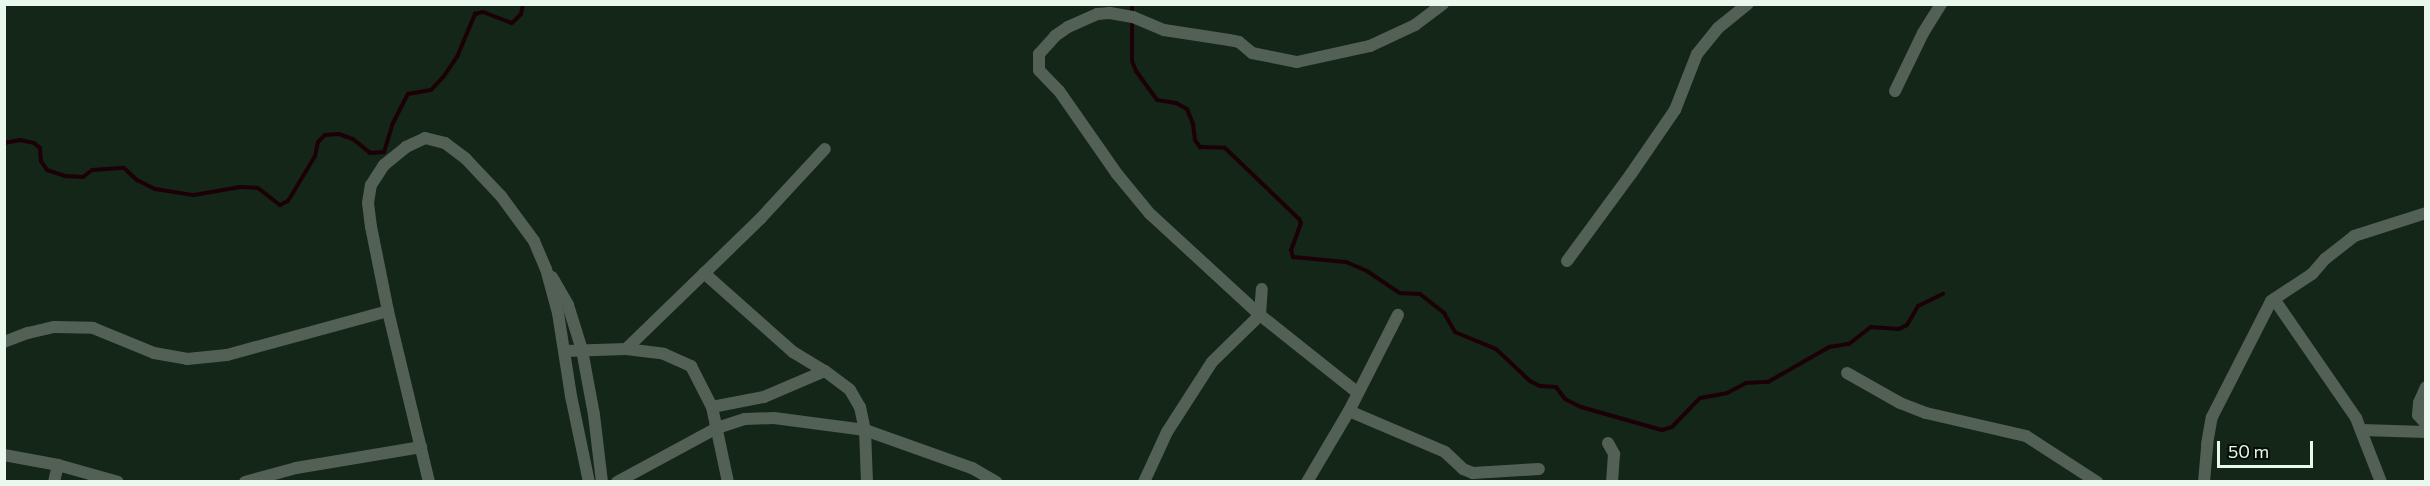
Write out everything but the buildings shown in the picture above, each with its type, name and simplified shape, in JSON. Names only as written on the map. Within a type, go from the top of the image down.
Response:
[{"type":"street","points":[[1358,393],[1260,315],[1180,243],[1143,206],[1117,174],[1059,91],[1039,70],[1039,54],[1055,36],[1068,27],[1096,14],[1110,13],[1133,16],[1164,30],[1239,42],[1252,53],[1297,62],[1370,46],[1415,25],[1443,4]]},
{"type":"street","points":[[1567,261],[1632,174],[1675,110],[1697,54],[1718,28],[1748,4]]},
{"type":"street","points":[[1895,92],[1923,33],[1941,4]]},
{"type":"street","points":[[429,482],[388,311],[370,227],[368,203],[371,185],[384,165],[406,147],[426,138],[445,143],[466,159],[494,189],[534,240],[546,269],[568,305],[582,350],[594,415],[602,482]]},
{"type":"street","points":[[626,349],[761,218],[825,149]]},
{"type":"street","points":[[2205,482],[2207,444],[2212,417],[2274,299],[2312,274],[2325,259],[2354,236],[2426,213]]},
{"type":"street","points":[[546,269],[589,482]]},
{"type":"street","points":[[704,273],[793,352],[825,371],[850,390],[860,407],[865,430],[867,482]]},
{"type":"street","points":[[1144,482],[1167,432],[1212,362],[1260,315],[1262,289]]},
{"type":"street","points":[[2274,299],[2311,356],[2330,378],[2362,430],[2381,482]]},
{"type":"street","points":[[4,342],[54,327],[93,328],[154,353],[187,359],[227,355],[388,311]]},
{"type":"street","points":[[1307,482],[1349,411],[1398,315]]},
{"type":"street","points":[[564,351],[626,349],[664,354],[691,366],[712,407],[728,482]]},
{"type":"street","points":[[712,407],[764,397],[825,371]]},
{"type":"street","points":[[1847,373],[1900,403],[1926,413],[2026,436],[2097,482]]},
{"type":"street","points":[[2426,387],[2419,403],[2418,415],[2426,424]]},
{"type":"street","points":[[1349,411],[1445,452],[1463,469],[1473,472],[1539,469]]},
{"type":"street","points":[[617,482],[717,428],[745,419],[774,418],[865,430],[972,468],[996,482]]},
{"type":"street","points":[[2362,430],[2426,432]]},
{"type":"street","points":[[1608,443],[1614,454],[1612,482]]},
{"type":"street","points":[[245,482],[296,468],[421,447]]},
{"type":"street","points":[[4,455],[58,465],[118,482]]},
{"type":"street","points":[[54,482],[58,465]]},
{"type":"waterway","points":[[4,143],[20,140],[34,143],[40,148],[41,161],[47,170],[65,176],[83,177],[92,170],[124,168],[137,180],[155,189],[194,195],[240,187],[258,188],[280,205],[288,201],[315,156],[318,142],[325,135],[339,134],[353,139],[370,153],[384,152],[392,125],[408,94],[431,90],[444,76],[457,57],[475,14],[483,12],[512,23],[521,14],[523,4]]},
{"type":"waterway","points":[[1132,4],[1132,61],[1136,71],[1157,100],[1176,103],[1187,109],[1193,124],[1195,140],[1200,147],[1225,148],[1299,219],[1301,223],[1291,250],[1293,257],[1346,262],[1367,271],[1400,293],[1420,294],[1444,313],[1455,332],[1496,349],[1530,381],[1540,386],[1556,387],[1565,399],[1581,407],[1662,430],[1672,427],[1700,398],[1727,393],[1746,383],[1768,382],[1829,347],[1849,344],[1871,327],[1899,329],[1907,325],[1918,306],[1943,294]]}]
